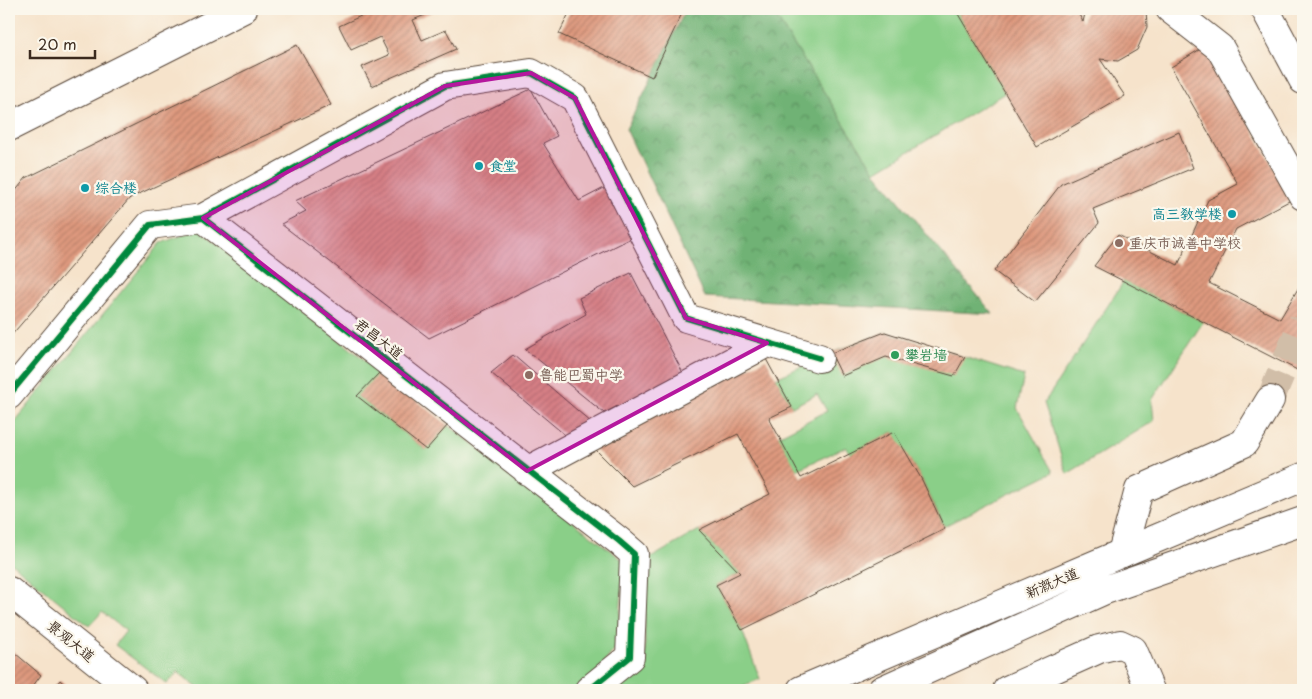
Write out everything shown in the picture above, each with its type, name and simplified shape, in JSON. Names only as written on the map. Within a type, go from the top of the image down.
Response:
[{"type":"street","points":[[9,127],[243,9]]},
{"type":"street","points":[[1170,9],[1220,48],[1303,196]]},
{"type":"street","points":[[1265,9],[1303,80]]},
{"type":"street","points":[[9,395],[150,225],[204,218],[445,86],[531,73],[575,98],[686,318],[819,358]]},
{"type":"street","name":"君昌大道","points":[[204,218],[634,554],[630,656],[589,690]]},
{"type":"street","points":[[527,471],[767,342]]},
{"type":"street","points":[[1122,553],[1139,490],[1244,442],[1270,400]]},
{"type":"street","name":"新溉大道","points":[[801,690],[1303,477]]},
{"type":"street","name":"新溉大道","points":[[882,690],[1105,590],[1303,521]]},
{"type":"street","name":"景观大道","points":[[9,591],[133,690]]},
{"type":"street","points":[[1007,690],[1099,649],[1120,644],[1133,650],[1150,690]]},
{"type":"highlighted area","points":[[531,73],[575,98],[686,318],[767,343],[527,471],[203,218],[445,86]]},
{"type":"green space","points":[[686,9],[771,9],[875,172],[993,314],[705,297],[626,129]]},
{"type":"green space","points":[[771,9],[955,9],[1005,93],[875,172]]},
{"type":"green space","points":[[199,229],[380,372],[357,396],[426,450],[448,425],[624,561],[618,645],[596,673],[577,690],[198,690],[178,672],[167,684],[115,645],[126,631],[102,612],[89,626],[9,561],[9,429],[161,243]]},
{"type":"green space","points":[[1124,281],[1203,322],[1152,400],[1154,421],[1067,474],[1044,403]]},
{"type":"green space","points":[[885,332],[1024,376],[1017,408],[1053,472],[944,526],[922,480],[893,432],[851,454],[846,447],[796,470],[778,436],[827,411],[817,394],[792,407],[776,378],[831,353]]},
{"type":"green space","points":[[699,530],[740,573],[716,585],[742,630],[760,679],[733,690],[607,690],[645,658],[644,562]]},
{"type":"building","points":[[376,9],[439,9],[413,20],[422,40],[446,30],[456,49],[372,86],[362,67],[389,55],[380,37],[351,50],[339,26]]},
{"type":"building","points":[[571,9],[684,9],[652,77],[559,34]]},
{"type":"building","points":[[955,9],[1076,9],[1083,22],[1086,9],[1146,9],[1147,27],[1137,50],[1118,61],[1100,59],[1125,96],[1037,147]]},
{"type":"building","name":"综合楼","points":[[297,45],[331,105],[130,198],[9,338],[9,199],[26,178]]},
{"type":"building","name":"高三教学楼","points":[[1207,45],[1291,200],[1236,229],[1209,283],[1280,319],[1299,287],[1303,285],[1303,373],[1094,266],[1118,235],[1178,265],[1208,200],[1238,184],[1171,67]]},
{"type":"building","name":"食堂","points":[[531,89],[557,136],[543,143],[579,201],[606,187],[633,237],[429,338],[281,224],[306,211],[295,201]]},
{"type":"building","points":[[1179,132],[1193,168],[1093,209],[1099,223],[1035,302],[994,271],[1061,184]]},
{"type":"building","points":[[631,273],[683,373],[604,413],[525,349],[586,314],[579,298]]},
{"type":"building","name":"攀岩墙","points":[[885,332],[965,357],[954,376],[886,357],[842,376],[831,353]]},
{"type":"building","points":[[513,355],[592,423],[565,435],[491,373]]},
{"type":"building","points":[[766,359],[792,407],[769,418],[801,478],[894,432],[922,480],[945,529],[742,630],[716,585],[740,573],[699,530],[770,494],[738,434],[632,486],[591,445]]},
{"type":"building","points":[[380,372],[448,425],[426,450],[357,396]]},
{"type":"building","points":[[9,648],[41,675],[30,690],[9,690]]},
{"type":"building","points":[[60,680],[71,690],[52,690]]},
{"type":"tunnel","points":[[1270,400],[1303,321]]},
{"type":"cycle path","points":[[203,218],[445,86],[531,73],[575,98],[686,318],[819,358]]},
{"type":"cycle path","points":[[9,395],[150,225],[203,218],[634,554],[630,657],[589,690]]},
{"type":"place","name":"食堂","points":[[479,166]]},
{"type":"place","name":"综合楼","points":[[85,188]]},
{"type":"place","name":"高三教学楼","points":[[1232,214]]},
{"type":"place","name":"重庆市诚善中学校","points":[[1119,243]]},
{"type":"place","name":"攀岩墙","points":[[895,355]]},
{"type":"place","name":"鲁能巴蜀中学","points":[[529,375]]}]
